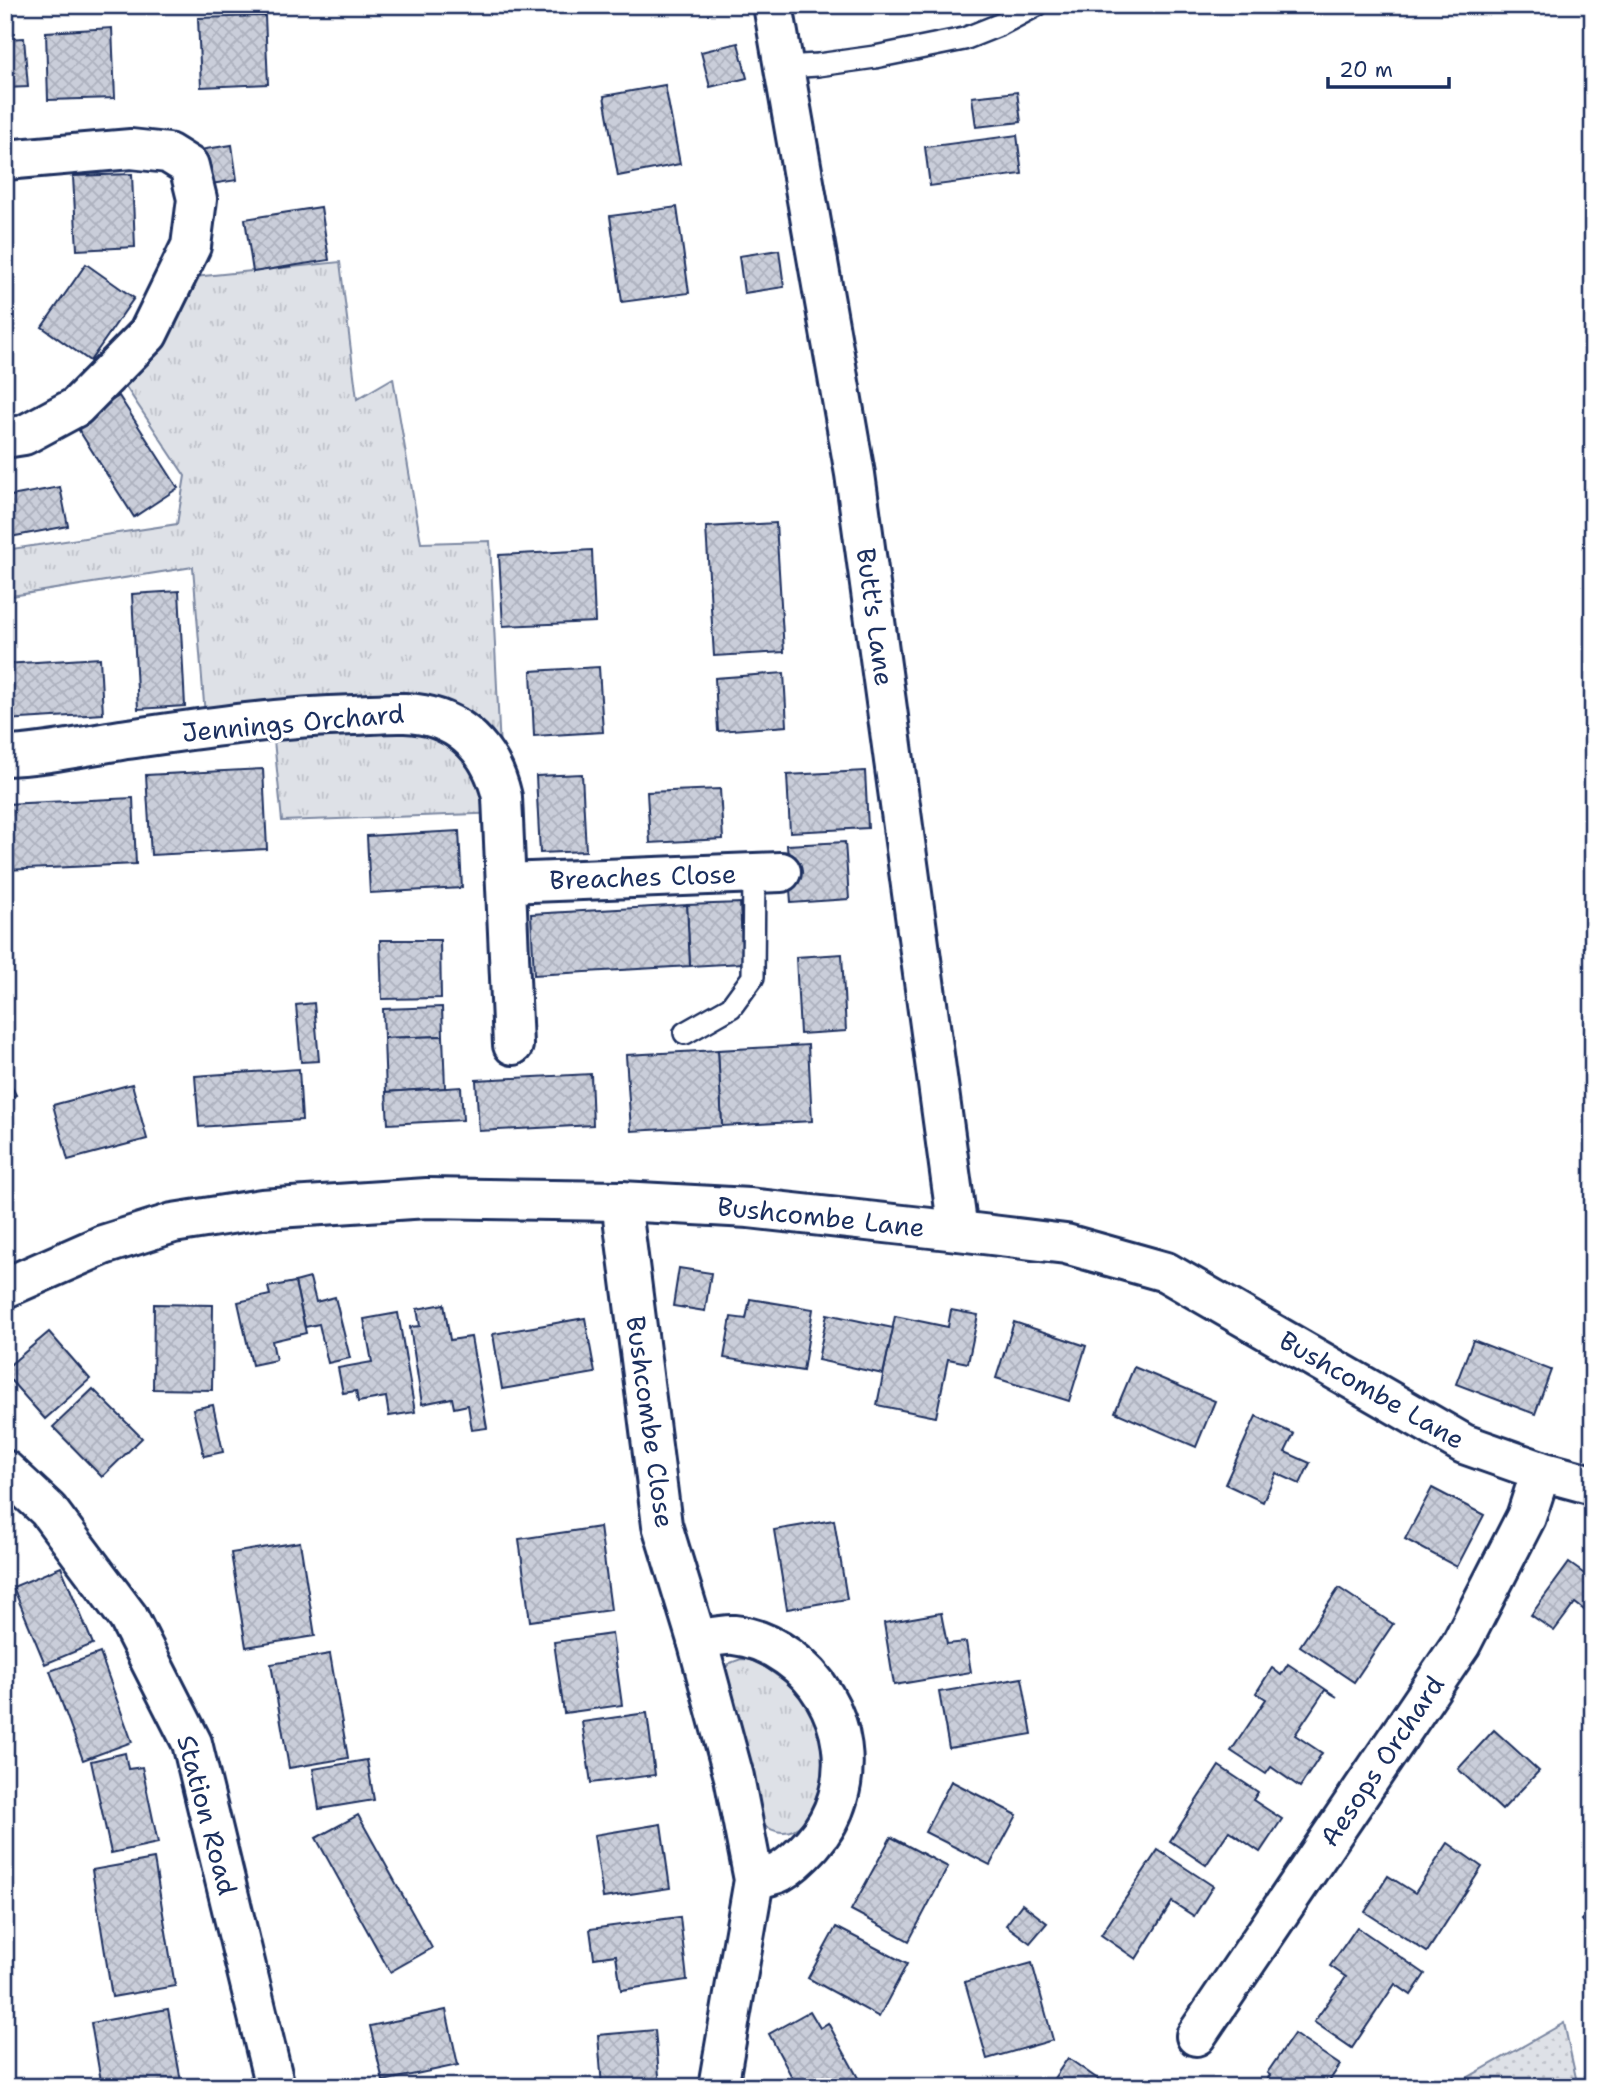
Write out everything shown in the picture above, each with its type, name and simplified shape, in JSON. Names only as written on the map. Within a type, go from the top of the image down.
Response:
[{"type":"street","name":"Butt's Lane","points":[[773,5],[855,474],[958,1231]]},
{"type":"street","points":[[5,160],[131,149],[168,153],[189,166],[197,199],[191,246],[148,334],[76,407],[23,435],[5,438]]},
{"type":"street","name":"Jennings Orchard","points":[[5,756],[309,716],[417,713],[439,719],[460,730],[478,745],[489,761],[498,778],[502,797],[513,1045]]},
{"type":"street","name":"Breaches Close","points":[[506,883],[768,872]]},
{"type":"street","name":"Bushcombe Lane","points":[[5,1288],[103,1245],[173,1223],[262,1209],[427,1198],[621,1201],[750,1208],[1066,1244],[1166,1272],[1464,1444],[1541,1471],[1593,1485]]},
{"type":"street","name":"Bushcombe Close","points":[[621,1201],[662,1525],[734,1777],[754,1880],[718,2087]]},
{"type":"street","name":"Station Road","points":[[5,1471],[48,1510],[128,1617],[192,1743],[275,2087]]},
{"type":"street","name":"Aesops Orchard","points":[[1196,2036],[1461,1644],[1526,1517],[1541,1471]]},
{"type":"street","points":[[697,1640],[733,1635],[780,1651],[800,1665],[817,1683],[830,1704],[839,1727],[844,1755],[842,1783],[834,1810],[821,1835],[802,1855],[779,1872],[754,1880]]},
{"type":"lane","points":[[784,67],[875,57],[964,39],[1037,5]]},
{"type":"lane","points":[[685,1033],[731,1007],[753,977],[768,872]]},
{"type":"green space","points":[[340,262],[357,399],[393,378],[421,543],[490,541],[503,813],[282,821],[272,720],[206,728],[193,567],[5,597],[5,550],[177,524],[185,476],[114,369],[175,279]]},
{"type":"green space","points":[[741,1659],[761,1665],[794,1687],[811,1704],[823,1731],[828,1757],[821,1788],[811,1813],[804,1822],[785,1832],[773,1830],[759,1822],[721,1672],[730,1663]]},
{"type":"green space","points":[[1564,2023],[1578,2087],[1451,2087]]},
{"type":"building","points":[[265,16],[268,84],[201,87],[198,18]]},
{"type":"building","points":[[112,28],[115,98],[48,100],[46,32]]},
{"type":"building","points":[[24,38],[28,87],[5,88],[5,39]]},
{"type":"building","points":[[738,43],[747,78],[710,87],[701,52]]},
{"type":"building","points":[[665,85],[680,164],[618,176],[604,96]]},
{"type":"building","points":[[1017,92],[1021,122],[976,127],[972,97]]},
{"type":"building","points":[[1017,135],[1022,174],[930,186],[925,147]]},
{"type":"building","points":[[232,145],[237,180],[204,185],[199,150]]},
{"type":"building","points":[[132,174],[135,247],[77,250],[73,176]]},
{"type":"building","points":[[321,207],[329,260],[253,272],[245,219]]},
{"type":"building","points":[[677,207],[689,293],[622,302],[610,216]]},
{"type":"building","points":[[779,250],[784,287],[744,293],[739,256]]},
{"type":"building","points":[[86,264],[134,298],[90,361],[42,327]]},
{"type":"building","points":[[119,396],[178,488],[134,517],[75,424]]},
{"type":"building","points":[[60,487],[68,526],[5,538],[5,497]]},
{"type":"building","points":[[776,523],[784,652],[714,656],[706,527]]},
{"type":"building","points":[[592,550],[595,622],[503,626],[499,555]]},
{"type":"building","points":[[179,591],[185,706],[138,709],[132,594]]},
{"type":"building","points":[[100,658],[103,714],[5,720],[5,664]]},
{"type":"building","points":[[599,667],[603,732],[534,736],[531,671]]},
{"type":"building","points":[[784,673],[787,726],[718,731],[715,678]]},
{"type":"building","points":[[263,769],[267,849],[151,855],[146,775]]},
{"type":"building","points":[[865,771],[868,828],[790,832],[787,775]]},
{"type":"building","points":[[582,774],[586,851],[540,853],[536,776]]},
{"type":"building","points":[[720,789],[723,839],[650,843],[647,792]]},
{"type":"building","points":[[133,798],[136,864],[5,870],[5,804]]},
{"type":"building","points":[[459,831],[462,888],[370,893],[367,836]]},
{"type":"building","points":[[845,842],[849,899],[791,903],[787,845]]},
{"type":"building","points":[[740,903],[743,963],[690,966],[687,905]]},
{"type":"building","points":[[687,905],[690,966],[534,975],[531,914]]},
{"type":"building","points":[[380,940],[440,940],[441,998],[382,999]]},
{"type":"building","points":[[842,954],[846,1031],[800,1034],[796,957]]},
{"type":"building","points":[[314,1003],[319,1061],[301,1062],[296,1005]]},
{"type":"building","points":[[442,1007],[443,1036],[384,1038],[383,1009]]},
{"type":"building","points":[[443,1036],[445,1088],[386,1092],[384,1038]]},
{"type":"building","points":[[808,1045],[812,1121],[722,1126],[718,1050]]},
{"type":"building","points":[[718,1050],[722,1126],[631,1131],[626,1055]]},
{"type":"building","points":[[299,1069],[302,1120],[199,1127],[195,1076]]},
{"type":"building","points":[[5,1074],[16,1095],[5,1100]]},
{"type":"building","points":[[591,1074],[593,1125],[479,1131],[476,1080]]},
{"type":"building","points":[[132,1084],[147,1139],[68,1160],[53,1105]]},
{"type":"building","points":[[461,1087],[463,1120],[388,1124],[386,1092]]},
{"type":"building","points":[[679,1268],[711,1273],[705,1311],[673,1306]]},
{"type":"building","points":[[310,1278],[316,1302],[335,1297],[350,1358],[328,1363],[319,1324],[305,1327],[295,1282]]},
{"type":"building","points":[[295,1282],[306,1333],[272,1341],[276,1360],[252,1365],[238,1302],[270,1295],[268,1287]]},
{"type":"building","points":[[750,1299],[813,1309],[803,1371],[724,1358],[731,1317],[746,1319]]},
{"type":"building","points":[[154,1304],[213,1305],[212,1390],[153,1389]]},
{"type":"building","points":[[444,1304],[450,1340],[471,1337],[487,1428],[472,1430],[468,1405],[454,1408],[452,1398],[422,1404],[410,1327],[420,1326],[417,1309]]},
{"type":"building","points":[[951,1310],[978,1315],[968,1363],[948,1359],[936,1417],[877,1405],[895,1316],[948,1327]]},
{"type":"building","points":[[398,1313],[415,1412],[389,1416],[386,1397],[358,1402],[356,1391],[343,1393],[338,1368],[372,1362],[364,1319]]},
{"type":"building","points":[[827,1314],[893,1328],[883,1374],[818,1360]]},
{"type":"building","points":[[585,1318],[595,1373],[502,1389],[493,1334]]},
{"type":"building","points":[[1014,1322],[1086,1346],[1069,1401],[996,1378]]},
{"type":"building","points":[[49,1332],[90,1379],[45,1419],[5,1374],[5,1369]]},
{"type":"building","points":[[1473,1340],[1551,1370],[1535,1414],[1456,1384]]},
{"type":"building","points":[[1134,1367],[1215,1401],[1196,1447],[1115,1412]]},
{"type":"building","points":[[93,1389],[142,1438],[102,1477],[53,1427]]},
{"type":"building","points":[[213,1405],[223,1452],[204,1456],[193,1409]]},
{"type":"building","points":[[1256,1416],[1294,1434],[1285,1452],[1310,1463],[1300,1484],[1276,1473],[1263,1502],[1225,1484]]},
{"type":"building","points":[[1432,1488],[1484,1515],[1457,1567],[1405,1539]]},
{"type":"building","points":[[834,1520],[847,1599],[787,1609],[774,1530]]},
{"type":"building","points":[[600,1527],[611,1610],[530,1621],[519,1539]]},
{"type":"building","points":[[300,1542],[315,1636],[246,1647],[231,1553]]},
{"type":"building","points":[[1569,1563],[1593,1580],[1593,1604],[1587,1612],[1575,1603],[1554,1631],[1531,1615]]},
{"type":"building","points":[[61,1567],[93,1644],[45,1664],[13,1587]]},
{"type":"building","points":[[1339,1588],[1393,1624],[1354,1682],[1300,1646]]},
{"type":"building","points":[[941,1613],[947,1644],[966,1642],[971,1672],[894,1685],[884,1623]]},
{"type":"building","points":[[612,1634],[622,1705],[564,1713],[554,1642]]},
{"type":"building","points":[[100,1653],[132,1742],[83,1760],[50,1671]]},
{"type":"building","points":[[330,1654],[348,1758],[289,1768],[271,1664]]},
{"type":"building","points":[[1288,1664],[1337,1697],[1325,1690],[1295,1735],[1322,1753],[1300,1787],[1271,1767],[1266,1774],[1231,1751],[1266,1699],[1256,1693],[1272,1668],[1281,1675]]},
{"type":"building","points":[[1022,1678],[1032,1734],[949,1748],[939,1692]]},
{"type":"building","points":[[647,1713],[655,1775],[591,1783],[582,1722]]},
{"type":"building","points":[[1494,1730],[1539,1771],[1502,1810],[1458,1769]]},
{"type":"building","points":[[125,1753],[128,1769],[142,1767],[158,1843],[111,1853],[91,1761]]},
{"type":"building","points":[[367,1760],[374,1800],[319,1809],[313,1769]]},
{"type":"building","points":[[1219,1766],[1258,1792],[1253,1800],[1282,1819],[1260,1852],[1229,1831],[1206,1865],[1170,1841]]},
{"type":"building","points":[[951,1781],[1017,1815],[990,1865],[925,1832]]},
{"type":"building","points":[[358,1815],[432,1948],[390,1972],[316,1838]]},
{"type":"building","points":[[661,1824],[670,1888],[603,1898],[594,1835]]},
{"type":"building","points":[[891,1837],[948,1867],[909,1941],[851,1910]]},
{"type":"building","points":[[1448,1843],[1482,1867],[1427,1952],[1365,1912],[1388,1876],[1415,1893]]},
{"type":"building","points":[[1158,1850],[1213,1886],[1194,1916],[1172,1902],[1136,1959],[1101,1935]]},
{"type":"building","points":[[154,1859],[175,1986],[112,1997],[92,1870]]},
{"type":"building","points":[[1022,1904],[1047,1923],[1030,1943],[1006,1925]]},
{"type":"building","points":[[1593,1910],[1593,1933],[1582,1920]]},
{"type":"building","points":[[680,1917],[687,1980],[621,1990],[616,1955],[594,1958],[590,1929]]},
{"type":"building","points":[[836,1927],[907,1964],[879,2017],[808,1978]]},
{"type":"building","points":[[1357,1927],[1425,1974],[1411,1995],[1395,1984],[1352,2048],[1314,2022],[1346,1977],[1330,1966]]},
{"type":"building","points":[[1032,1963],[1053,2040],[987,2059],[965,1982]]},
{"type":"building","points":[[168,2009],[182,2087],[102,2087],[91,2023]]},
{"type":"building","points":[[446,2010],[458,2065],[383,2081],[370,2026]]},
{"type":"building","points":[[810,2011],[820,2028],[828,2023],[863,2087],[788,2087],[787,2085],[794,2081],[769,2034]]},
{"type":"building","points":[[655,2030],[660,2087],[602,2087],[598,2035]]},
{"type":"building","points":[[1294,2034],[1340,2065],[1330,2080],[1341,2087],[1262,2087],[1270,2075],[1267,2073]]},
{"type":"building","points":[[1068,2058],[1109,2087],[1048,2087]]}]
